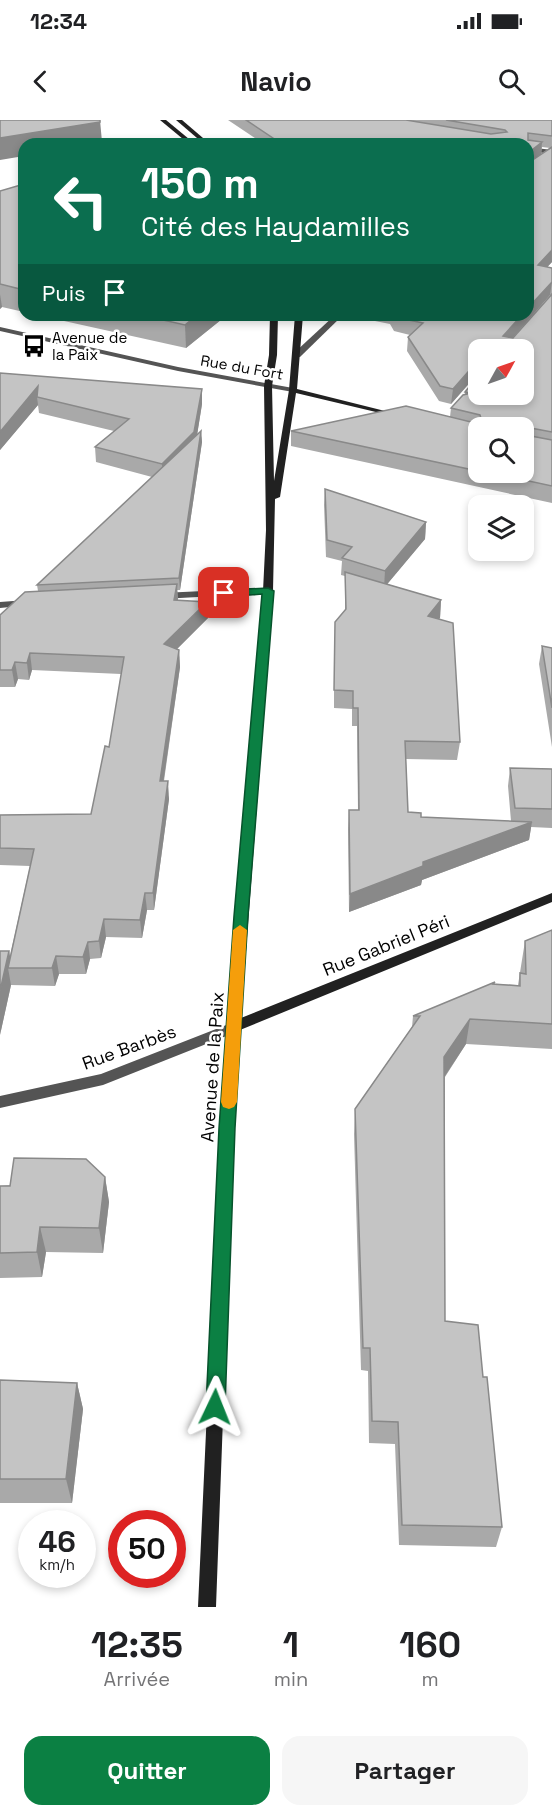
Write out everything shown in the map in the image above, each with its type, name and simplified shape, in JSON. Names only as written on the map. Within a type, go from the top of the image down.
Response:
[{"type":"main road","points":[[163,120],[185,138]]},
{"type":"main road","points":[[179,120],[200,138]]},
{"type":"main road","name":"Avenue de la Paix","points":[[207,1607],[226,1148],[268,591],[271,530],[268,386],[273,356],[274,321]]},
{"type":"main road","name":"Avenue de la Paix","points":[[271,530],[293,390],[299,321]]},
{"type":"main road","name":"Rue du Fort","points":[[293,390],[406,418]]},
{"type":"main road","name":"Rue Gabriel Péri","points":[[234,1027],[552,897]]},
{"type":"street","points":[[534,149],[552,152]]},
{"type":"street","points":[[544,158],[552,152]]},
{"type":"street","points":[[297,355],[333,321]]},
{"type":"street","name":"Rue du Fort","points":[[0,329],[178,369],[293,390]]},
{"type":"street","points":[[152,597],[268,591]]},
{"type":"street","points":[[0,605],[35,603]]},
{"type":"street","name":"Rue Barbès","points":[[0,1102],[103,1079],[234,1027]]},
{"type":"building","points":[[0,120],[100,120],[100,122],[0,138]]},
{"type":"building","points":[[246,120],[406,120],[491,134],[507,132],[446,120],[552,120],[552,136],[528,133],[528,138],[273,138]]},
{"type":"building","points":[[534,141],[542,142],[534,148]]},
{"type":"building","points":[[552,147],[552,250],[538,265],[552,268],[552,282],[534,302],[534,159]]},
{"type":"building","points":[[18,186],[18,288],[0,284],[0,191]]},
{"type":"building","points":[[552,294],[552,432],[534,429],[534,417],[481,417],[451,408],[463,395],[468,394],[468,405],[534,405],[534,339],[468,339],[468,372],[453,389],[440,386],[408,337],[423,323],[414,321],[517,321],[503,336],[513,338],[528,321],[534,321],[534,314]]},
{"type":"building","points":[[167,321],[190,321],[185,325]]},
{"type":"building","points":[[0,373],[202,389],[194,432],[162,464],[95,447],[129,419],[37,397],[38,386],[0,432]]},
{"type":"building","points":[[406,406],[468,421],[468,469],[291,431]]},
{"type":"building","points":[[201,431],[179,578],[37,585]]},
{"type":"building","points":[[534,437],[552,440],[552,486],[534,482]]},
{"type":"building","points":[[325,489],[426,522],[385,571],[342,558],[352,547],[327,540]]},
{"type":"building","points":[[345,572],[441,600],[428,616],[453,623],[460,742],[405,741],[408,812],[421,813],[421,817],[532,822],[423,862],[423,866],[350,894],[349,810],[359,810],[358,708],[353,708],[353,691],[334,690],[335,622],[346,609]]},
{"type":"building","points":[[177,584],[174,600],[207,602],[164,644],[179,650],[160,781],[168,781],[153,893],[145,893],[140,920],[104,919],[99,941],[88,942],[83,957],[56,956],[52,968],[8,968],[34,849],[0,848],[0,815],[91,814],[105,746],[109,747],[124,657],[30,653],[27,663],[15,662],[12,670],[0,670],[0,615],[25,592]]},
{"type":"building","points":[[542,646],[552,648],[552,708]]},
{"type":"building","points":[[510,768],[552,769],[552,809],[515,808]]},
{"type":"building","points":[[552,930],[552,1024],[470,1019],[444,1057],[445,1321],[478,1325],[483,1377],[487,1377],[502,1527],[402,1525],[398,1422],[372,1421],[370,1348],[363,1348],[355,1109],[420,1016],[413,1016],[495,982],[493,984],[520,986],[520,973],[526,974],[525,941]]},
{"type":"building","points":[[0,951],[9,951],[0,991]]},
{"type":"building","points":[[14,1158],[86,1159],[105,1177],[99,1228],[40,1227],[37,1252],[0,1253],[0,1186],[10,1186]]},
{"type":"building","points":[[0,1380],[77,1383],[66,1479],[0,1479]]},
{"type":"slow traffic","points":[[229,1102],[240,930]]},
{"type":"place","name":"Avenue de la Paix","points":[[34,346]]},
{"type":"route","points":[[215,1407],[227,1128],[241,916],[268,591],[224,593]]}]
